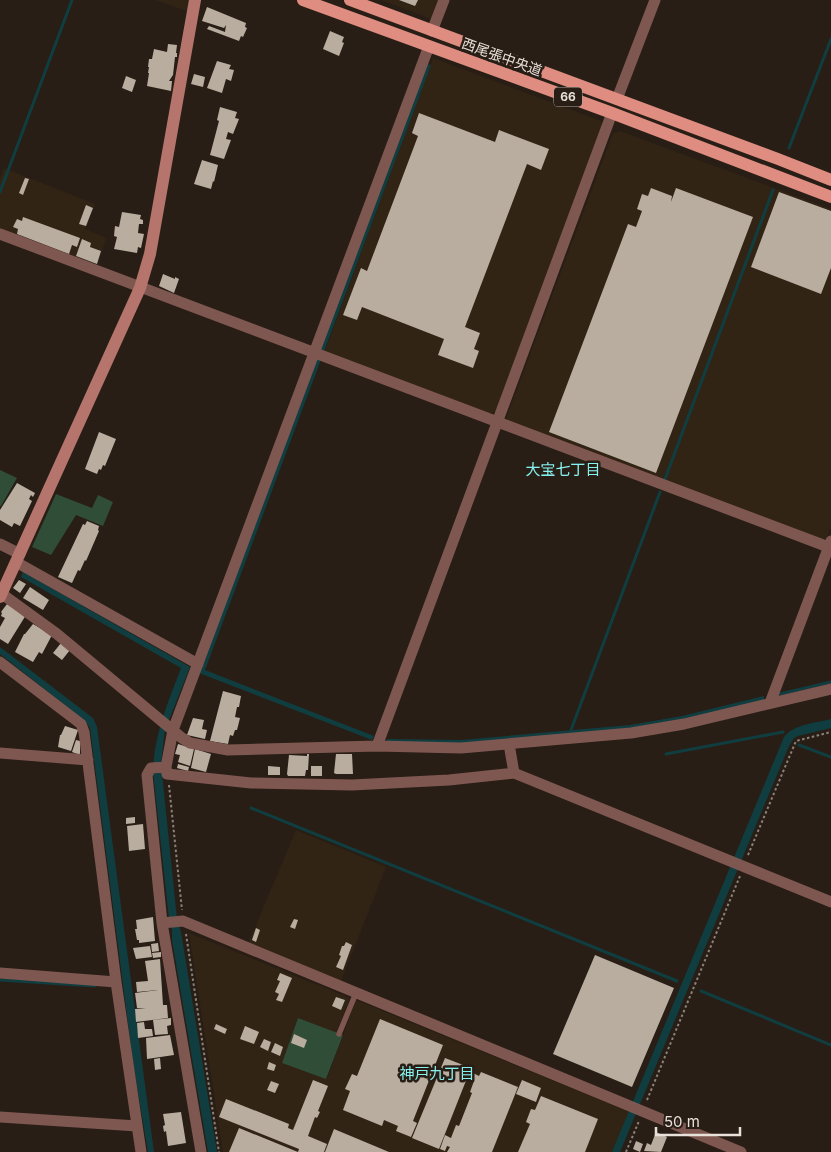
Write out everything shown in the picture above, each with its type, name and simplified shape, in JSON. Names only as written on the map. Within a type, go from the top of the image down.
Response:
[{"type":"main road","name":"西尾張中央道","points":[[303,0],[612,113],[831,197]]},
{"type":"main road","name":"西尾張中央道","points":[[350,0],[831,180]]},
{"type":"street","points":[[195,0],[150,254],[140,288],[18,558],[2,588],[190,743],[228,750],[377,746],[461,748],[631,733],[684,724],[831,689]]},
{"type":"street","points":[[432,31],[444,0]]},
{"type":"street","points":[[617,99],[655,0]]},
{"type":"street","points":[[166,770],[172,729],[429,46]]},
{"type":"street","points":[[377,746],[612,113]]},
{"type":"street","points":[[0,234],[498,424],[830,545],[770,703]]},
{"type":"street","points":[[0,544],[18,558],[198,664]]},
{"type":"street","points":[[0,662],[82,724],[116,982],[141,1152]]},
{"type":"street","points":[[509,744],[514,773]]},
{"type":"street","points":[[0,754],[88,760]]},
{"type":"street","points":[[201,1152],[165,923],[147,775],[150,768],[251,783],[352,785],[449,780],[514,773],[831,902]]},
{"type":"street","points":[[165,923],[182,922],[741,1152]]},
{"type":"street","points":[[0,973],[116,982]]},
{"type":"street","points":[[0,1116],[137,1126]]},
{"type":"lane","points":[[339,1034],[356,993]]},
{"type":"path","points":[[626,1152],[796,741],[831,732]]},
{"type":"path","points":[[166,770],[182,922],[219,1152]]},
{"type":"shaded area","points":[[155,0],[189,0],[187,11]]},
{"type":"shaded area","points":[[381,0],[442,0],[432,19]]},
{"type":"shaded area","points":[[433,58],[601,121],[602,127],[496,411],[490,414],[325,351]]},
{"type":"shaded area","points":[[620,131],[831,209],[831,526],[827,538],[821,540],[508,421],[507,416],[613,133]]},
{"type":"shaded area","points":[[4,168],[95,204],[85,229],[106,238],[97,265],[0,230],[0,179]]},
{"type":"shaded area","points":[[296,830],[386,867],[341,981],[248,944]]},
{"type":"shaded area","points":[[189,933],[350,998],[336,1033],[298,1018],[282,1063],[327,1079],[356,1000],[629,1112],[612,1152],[223,1152]]},
{"type":"green space","points":[[0,470],[17,478],[1,506],[0,506]]},
{"type":"green space","points":[[56,494],[92,508],[98,495],[113,502],[103,526],[76,515],[51,555],[32,547]]},
{"type":"green space","points":[[298,1018],[343,1035],[326,1079],[282,1063]]},
{"type":"water","points":[[427,64],[431,65],[205,670],[374,736],[372,740],[199,673]]},
{"type":"water","points":[[23,572],[190,667],[165,730],[161,764],[177,919],[181,932],[217,1152],[208,1152],[172,940],[153,771],[159,732],[181,668],[21,577]]},
{"type":"water","points":[[0,647],[93,718],[97,727],[154,1152],[148,1152],[133,1062],[90,728],[85,721],[0,654]]},
{"type":"water","points":[[764,696],[764,700],[683,719],[630,728],[462,744],[386,742],[387,739],[461,740],[630,725],[682,716]]},
{"type":"water","points":[[831,719],[831,728],[798,736],[794,738],[789,746],[620,1152],[612,1152],[784,737],[793,729]]},
{"type":"building","points":[[399,0],[418,0],[415,6]]},
{"type":"building","points":[[207,7],[246,23],[245,27],[247,28],[243,37],[241,36],[239,41],[207,29],[209,26],[225,32],[226,25],[224,28],[202,21]]},
{"type":"building","points":[[330,31],[344,37],[342,42],[344,43],[339,56],[323,49]]},
{"type":"building","points":[[168,44],[177,45],[177,57],[175,57],[173,75],[169,81],[172,81],[171,91],[147,86],[149,59],[152,59],[154,49],[167,52]]},
{"type":"building","points":[[217,61],[231,65],[229,69],[234,70],[231,81],[226,79],[222,93],[207,88]]},
{"type":"building","points":[[194,74],[205,77],[203,87],[191,84]]},
{"type":"building","points":[[126,76],[136,80],[132,92],[122,88]]},
{"type":"building","points":[[220,107],[237,112],[235,118],[239,119],[233,134],[228,132],[226,139],[231,140],[224,159],[210,155],[219,121],[217,120]]},
{"type":"building","points":[[419,113],[495,142],[499,130],[549,149],[541,170],[527,164],[465,327],[480,333],[474,349],[479,351],[473,368],[438,355],[444,339],[362,307],[357,320],[343,315],[361,268],[367,271],[418,136],[412,133]]},
{"type":"building","points":[[202,160],[218,165],[211,189],[194,184]]},
{"type":"building","points":[[25,178],[29,179],[23,195],[19,193]]},
{"type":"building","points":[[651,188],[672,196],[671,202],[676,188],[753,217],[656,473],[549,432],[628,224],[636,227],[642,211],[637,209],[642,194],[648,196]]},
{"type":"building","points":[[779,192],[831,211],[831,268],[821,294],[751,267]]},
{"type":"building","points":[[86,205],[93,208],[86,226],[79,224]]},
{"type":"building","points":[[122,212],[141,215],[140,219],[143,220],[143,224],[139,224],[138,233],[144,234],[141,248],[138,247],[137,253],[114,249],[117,237],[114,236],[115,226],[119,227]]},
{"type":"building","points":[[23,217],[80,238],[77,247],[72,245],[69,254],[17,234],[18,229],[13,227],[17,219],[22,221]]},
{"type":"building","points":[[82,239],[91,243],[90,247],[101,251],[97,264],[76,256]]},
{"type":"building","points":[[163,274],[179,279],[174,293],[159,286]]},
{"type":"building","points":[[99,432],[116,439],[105,466],[103,465],[101,470],[99,469],[97,474],[85,469]]},
{"type":"building","points":[[17,483],[35,493],[29,499],[32,501],[20,526],[14,523],[12,527],[0,520],[0,510]]},
{"type":"building","points":[[87,521],[99,526],[99,531],[86,561],[80,571],[78,570],[72,583],[58,577],[83,524],[85,525]]},
{"type":"building","points":[[19,580],[26,584],[20,593],[13,588]]},
{"type":"building","points":[[30,587],[49,600],[43,610],[23,598]]},
{"type":"building","points":[[7,604],[26,615],[8,644],[0,639],[0,627],[5,618],[1,616],[1,612]]},
{"type":"building","points":[[33,624],[52,635],[42,654],[39,652],[33,662],[15,652],[24,634]]},
{"type":"building","points":[[61,643],[70,650],[62,660],[53,653]]},
{"type":"building","points":[[223,691],[241,696],[235,717],[240,718],[237,730],[235,730],[233,736],[230,735],[228,744],[210,741]]},
{"type":"building","points":[[193,718],[204,720],[202,729],[207,730],[205,739],[187,735]]},
{"type":"building","points":[[65,726],[78,730],[71,751],[58,747],[60,735]]},
{"type":"building","points":[[76,740],[80,741],[80,755],[72,752]]},
{"type":"building","points":[[178,744],[194,749],[190,766],[178,762],[180,755],[175,754]]},
{"type":"building","points":[[195,749],[211,754],[206,772],[191,768]]},
{"type":"building","points":[[309,754],[308,770],[306,770],[305,776],[288,776],[289,755],[307,756]]},
{"type":"building","points":[[336,754],[352,754],[353,774],[334,773]]},
{"type":"building","points":[[178,764],[189,767],[188,771],[177,768]]},
{"type":"building","points":[[268,766],[280,767],[280,775],[268,775]]},
{"type":"building","points":[[311,766],[322,766],[322,776],[311,776]]},
{"type":"building","points":[[135,817],[135,823],[126,824],[126,818]]},
{"type":"building","points":[[143,824],[145,849],[129,851],[127,826]]},
{"type":"building","points":[[153,917],[155,941],[139,943],[135,929],[137,929],[136,920]]},
{"type":"building","points":[[294,919],[298,920],[295,929],[290,927]]},
{"type":"building","points":[[256,928],[260,930],[256,942],[252,940]]},
{"type":"building","points":[[346,942],[352,945],[343,970],[336,967],[341,956],[339,955],[342,946]]},
{"type":"building","points":[[158,943],[159,951],[152,952],[151,944]]},
{"type":"building","points":[[150,946],[152,957],[136,959],[133,948]]},
{"type":"building","points":[[161,952],[161,957],[153,958],[152,953]]},
{"type":"building","points":[[595,955],[674,988],[632,1087],[553,1054]]},
{"type":"building","points":[[160,959],[163,1005],[167,1005],[168,1018],[136,1022],[135,1009],[146,1008],[137,1008],[135,993],[158,990],[137,992],[136,982],[148,981],[145,961]]},
{"type":"building","points":[[280,973],[292,978],[282,1002],[276,1000],[279,994],[275,992],[280,981],[277,980]]},
{"type":"building","points":[[336,997],[345,1000],[341,1010],[332,1006]]},
{"type":"building","points":[[171,1018],[171,1025],[167,1026],[168,1034],[155,1035],[153,1020]]},
{"type":"building","points":[[380,1019],[443,1045],[413,1121],[417,1123],[411,1137],[396,1131],[398,1126],[384,1120],[382,1126],[343,1110],[350,1091],[345,1089],[352,1074],[357,1076]]},
{"type":"building","points":[[144,1022],[145,1029],[152,1029],[153,1036],[138,1038],[137,1023]]},
{"type":"building","points":[[216,1024],[227,1029],[225,1034],[214,1029]]},
{"type":"building","points":[[245,1026],[259,1032],[254,1044],[240,1039]]},
{"type":"building","points":[[294,1034],[307,1040],[304,1048],[291,1043]]},
{"type":"building","points":[[170,1035],[174,1055],[147,1059],[146,1038]]},
{"type":"building","points":[[264,1039],[271,1042],[268,1051],[260,1047]]},
{"type":"building","points":[[275,1043],[283,1047],[280,1056],[271,1052]]},
{"type":"building","points":[[160,1058],[161,1069],[155,1070],[154,1059]]},
{"type":"building","points":[[445,1058],[471,1068],[439,1149],[412,1138]]},
{"type":"building","points":[[269,1062],[276,1065],[274,1071],[267,1069]]},
{"type":"building","points":[[471,1072],[479,1076],[481,1072],[518,1087],[492,1152],[447,1152],[450,1147],[447,1146],[445,1151],[440,1149],[445,1135],[451,1138],[456,1125],[459,1126],[472,1093],[470,1092],[474,1081],[468,1079]]},
{"type":"building","points":[[313,1080],[328,1086],[318,1111],[320,1112],[317,1118],[315,1117],[308,1136],[327,1144],[324,1152],[298,1152],[299,1149],[219,1117],[226,1099],[289,1124],[288,1128],[293,1130]]},
{"type":"building","points":[[522,1080],[541,1088],[536,1102],[516,1094]]},
{"type":"building","points":[[271,1081],[279,1084],[275,1093],[267,1090]]},
{"type":"building","points":[[541,1096],[598,1119],[585,1152],[518,1152],[530,1124],[526,1122],[531,1109],[535,1110]]},
{"type":"building","points":[[181,1112],[186,1143],[168,1146],[166,1131],[164,1132],[163,1126],[165,1125],[163,1114]]},
{"type":"building","points":[[239,1128],[298,1152],[229,1152]]},
{"type":"building","points":[[334,1129],[389,1152],[325,1152]]},
{"type":"building","points":[[656,1132],[667,1137],[661,1152],[644,1151],[647,1143],[651,1145]]},
{"type":"building","points":[[636,1141],[643,1144],[640,1152],[633,1149]]},
{"type":"waterway","points":[[0,192],[72,0]]},
{"type":"waterway","points":[[789,148],[831,39]]},
{"type":"waterway","points":[[665,479],[773,190]]},
{"type":"waterway","points":[[571,730],[660,492]]},
{"type":"waterway","points":[[780,694],[831,682]]},
{"type":"waterway","points":[[666,754],[783,732]]},
{"type":"waterway","points":[[799,745],[831,757]]},
{"type":"waterway","points":[[251,808],[677,981]]},
{"type":"waterway","points":[[0,980],[95,986]]},
{"type":"waterway","points":[[701,991],[831,1045]]},
{"type":"district","name":"大宝七丁目","points":[[563,470]]},
{"type":"district","name":"神戸九丁目","points":[[437,1074]]}]
